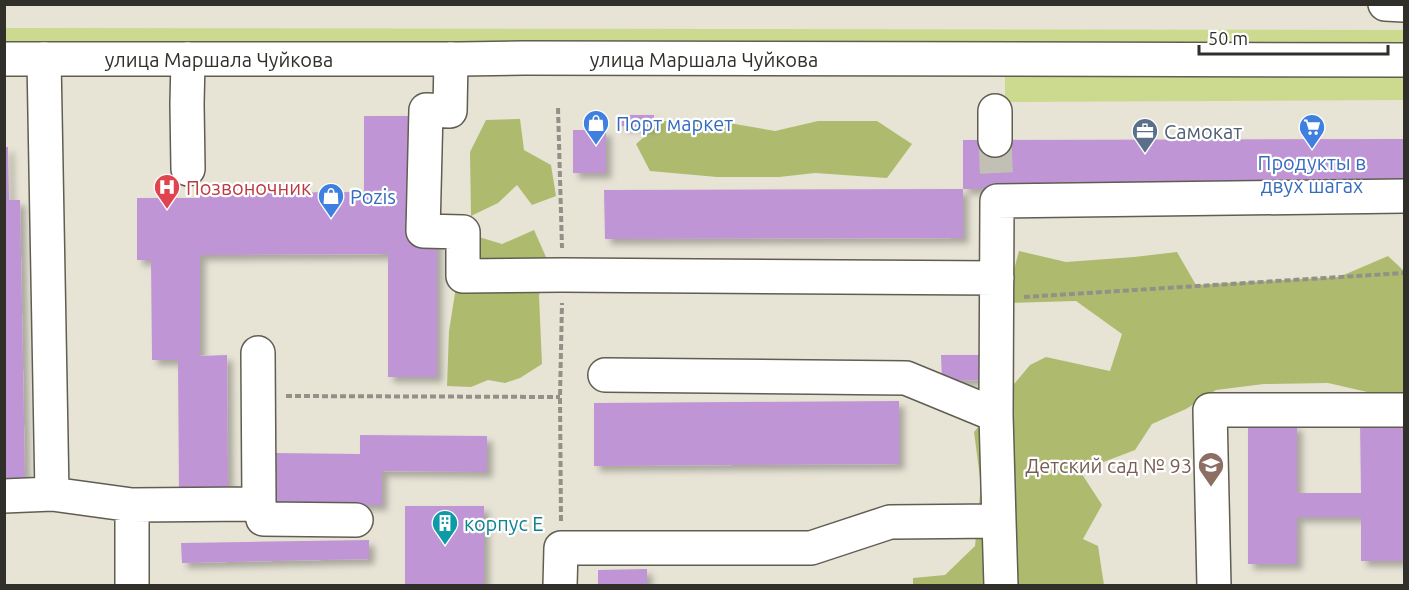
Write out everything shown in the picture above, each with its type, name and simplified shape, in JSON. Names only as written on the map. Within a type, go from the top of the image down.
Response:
[{"type":"main road","points":[[1385,4],[1404,5]]},
{"type":"main road","name":"улица Маршала Чуйкова","points":[[4,59],[1404,60]]},
{"type":"main road","points":[[44,59],[52,494]]},
{"type":"main road","points":[[188,59],[188,169]]},
{"type":"main road","points":[[451,59],[450,111],[426,110],[423,231],[463,232],[463,276],[562,275],[996,288]]},
{"type":"main road","points":[[1000,585],[996,416],[997,195],[1404,196]]},
{"type":"main road","points":[[258,352],[259,504],[263,519],[356,520]]},
{"type":"main road","points":[[605,375],[906,378],[996,416]]},
{"type":"main road","points":[[1214,585],[1210,410],[1404,410]]},
{"type":"main road","points":[[4,495],[52,494],[132,505],[259,504]]},
{"type":"main road","points":[[132,505],[132,585]]},
{"type":"main road","points":[[560,585],[561,548],[811,548],[890,522],[999,521]]},
{"type":"path","points":[[558,108],[562,275],[561,548]]},
{"type":"path","points":[[996,288],[1404,273]]},
{"type":"path","points":[[258,396],[560,397]]},
{"type":"green space","points":[[5,28],[1404,30],[1404,45],[5,42]]},
{"type":"green space","points":[[1005,73],[1404,73],[1404,100],[1005,102]]},
{"type":"green space","points":[[520,119],[524,150],[551,165],[556,196],[532,205],[517,185],[498,203],[471,216],[470,152],[486,120]]},
{"type":"green space","points":[[662,121],[729,123],[775,131],[818,121],[877,121],[912,144],[887,178],[815,173],[779,177],[717,177],[650,171],[636,144]]},
{"type":"green space","points":[[534,230],[546,257],[539,296],[542,364],[520,378],[505,383],[488,380],[471,387],[447,386],[449,331],[455,293],[453,254],[479,237],[502,244]]},
{"type":"green space","points":[[1019,251],[1066,262],[1177,252],[1196,285],[1339,277],[1388,256],[1404,271],[1404,390],[1398,399],[1328,383],[1264,384],[1216,390],[1186,409],[1152,424],[1135,450],[1080,471],[1102,505],[1083,539],[1098,546],[1104,585],[913,586],[913,578],[945,575],[975,546],[981,485],[974,432],[1030,365],[1046,357],[1110,371],[1122,334],[1076,301],[1005,303]]},
{"type":"building","points":[[619,115],[654,115],[654,126],[619,126]]},
{"type":"building","points":[[364,116],[413,116],[437,239],[437,377],[388,377],[388,254],[200,255],[200,356],[227,355],[228,493],[179,493],[178,360],[152,360],[151,260],[137,260],[137,198],[200,198],[200,193],[364,192]]},
{"type":"building","points":[[573,130],[606,130],[606,173],[573,173]]},
{"type":"building","points":[[1404,139],[1404,188],[963,189],[963,140]]},
{"type":"building","points":[[4,147],[8,147],[9,200],[20,200],[25,480],[4,480]]},
{"type":"building","points":[[963,189],[963,238],[605,239],[604,190]]},
{"type":"building","points":[[941,355],[987,355],[988,380],[942,381]]},
{"type":"building","points":[[899,401],[899,464],[594,466],[594,403]]},
{"type":"building","points":[[1360,422],[1404,422],[1404,561],[1361,561],[1361,517],[1297,517],[1297,564],[1248,564],[1248,425],[1297,425],[1297,493],[1361,493]]},
{"type":"building","points":[[360,435],[487,436],[487,472],[382,471],[382,505],[273,505],[273,453],[360,454]]},
{"type":"building","name":"корпус Е","points":[[405,506],[484,506],[484,586],[405,586]]},
{"type":"building","points":[[369,540],[369,559],[182,563],[181,543]]},
{"type":"building","points":[[647,569],[647,586],[598,586],[598,570]]},
{"type":"tunnel","points":[[995,140],[997,189]]},
{"type":"place","name":"Порт маркет","points":[[596,146]]},
{"type":"place","name":"Продукты в двух шагах","points":[[1312,150]]},
{"type":"place","name":"Самокат","points":[[1145,154]]},
{"type":"place","name":"Позвоночник","points":[[167,210]]},
{"type":"place","name":"Pozis","points":[[331,219]]},
{"type":"place","name":"Детский сад № 93","points":[[1211,488]]},
{"type":"place","name":"корпус Е","points":[[445,546]]}]
